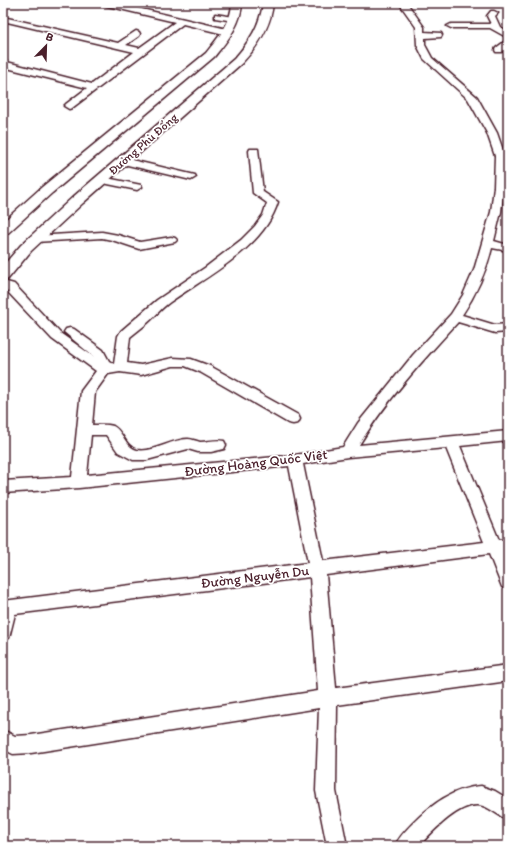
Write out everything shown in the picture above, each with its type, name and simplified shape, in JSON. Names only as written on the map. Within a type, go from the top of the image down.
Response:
[{"type":"main road","name":"Đường Phù Đổng","points":[[3,230],[47,190],[210,55],[228,32],[234,19],[237,3]]},
{"type":"main road","name":"Đường Phù Đổng","points":[[3,276],[13,262],[35,239],[206,90],[250,49],[258,37],[264,23],[268,3]]},
{"type":"main road","points":[[177,83],[206,90]]},
{"type":"street","points":[[106,3],[228,32]]},
{"type":"street","points":[[348,452],[363,427],[418,358],[455,317],[469,295],[480,270],[504,188],[501,174],[504,155],[472,96],[428,59],[420,45],[420,27],[403,3]]},
{"type":"street","points":[[494,13],[491,16],[497,28]]},
{"type":"street","points":[[218,16],[234,19]]},
{"type":"street","points":[[3,19],[141,51]]},
{"type":"street","points":[[70,106],[182,21]]},
{"type":"street","points":[[451,26],[482,25],[497,28],[508,35]]},
{"type":"street","points":[[119,46],[136,34]]},
{"type":"street","points":[[421,35],[438,35]]},
{"type":"street","points":[[499,50],[508,42]]},
{"type":"street","points":[[3,64],[94,87]]},
{"type":"street","points":[[79,482],[88,391],[112,369],[124,336],[164,300],[238,249],[261,227],[273,207],[273,202],[258,193],[254,151]]},
{"type":"street","points":[[124,162],[170,171],[191,177]]},
{"type":"street","points":[[102,180],[137,187]]},
{"type":"street","points":[[35,239],[102,235],[114,237],[138,246],[171,240]]},
{"type":"street","points":[[487,243],[508,248]]},
{"type":"street","points":[[3,285],[10,287],[56,336],[100,368],[141,370],[173,362],[186,362],[205,369],[293,419]]},
{"type":"street","points":[[455,317],[495,328],[508,328]]},
{"type":"street","points":[[70,332],[98,353],[104,364],[112,369]]},
{"type":"street","points":[[85,430],[108,430],[113,433],[123,448],[133,455],[147,455],[188,444],[198,447],[211,447],[218,445]]},
{"type":"street","name":"Đường Hoàng Quốc Việt","points":[[3,487],[79,482],[508,436]]},
{"type":"street","points":[[451,442],[501,546],[508,582]]},
{"type":"street","points":[[295,460],[317,569],[328,698],[326,791],[336,846]]},
{"type":"street","name":"Đường Nguyễn Du","points":[[5,608],[501,546]]},
{"type":"street","points":[[3,633],[5,608]]},
{"type":"street","points":[[3,739],[13,746],[31,744],[328,698],[508,673]]},
{"type":"street","points":[[405,846],[427,823],[450,805],[469,798],[482,796],[508,810]]}]
